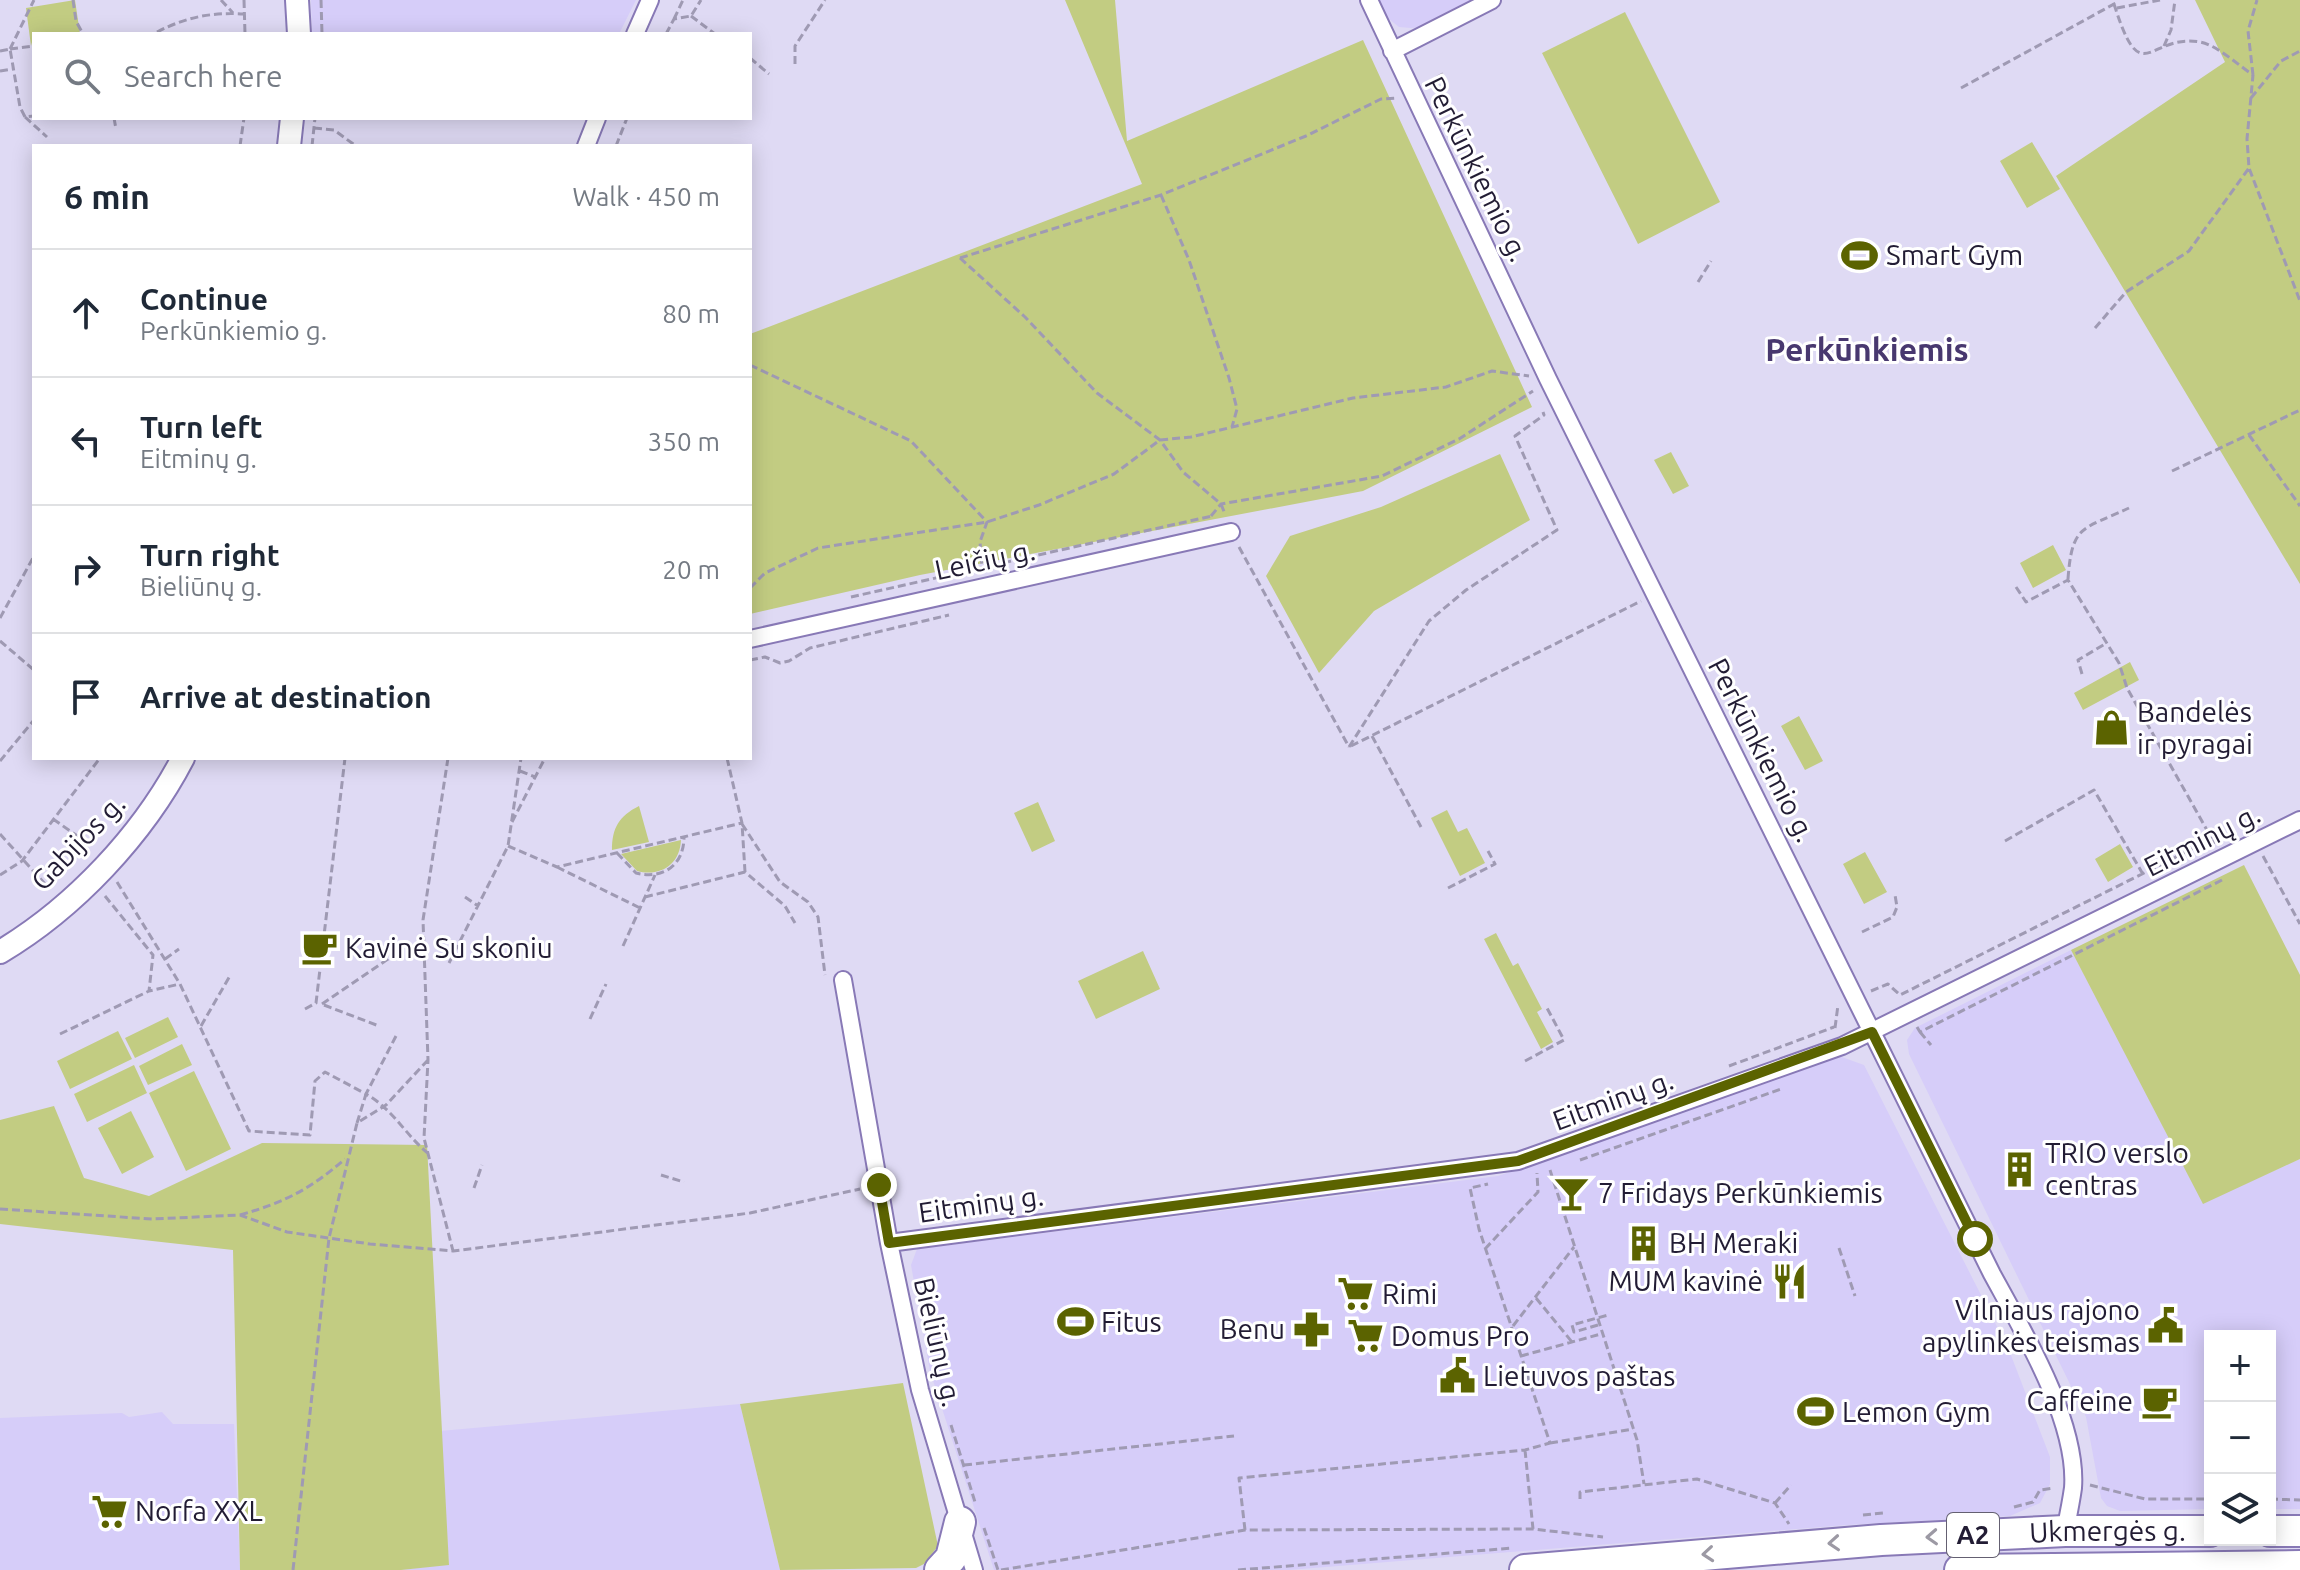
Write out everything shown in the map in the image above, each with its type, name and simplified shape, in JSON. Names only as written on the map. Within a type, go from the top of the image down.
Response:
[{"type":"highway","points":[[940,1570],[951,1558],[972,1515]]},
{"type":"highway","points":[[2059,1569],[2065,1531]]},
{"type":"highway","name":"Ukmergės g.","points":[[1525,1570],[1881,1540],[2065,1531],[2204,1531]]},
{"type":"highway","points":[[2276,1531],[2300,1531]]},
{"type":"highway","name":"Ukmergės g.","points":[[1960,1570],[2300,1566]]},
{"type":"street","points":[[297,0],[299,32]]},
{"type":"street","points":[[636,32],[650,0]]},
{"type":"street","name":"Perkūnkiemio g.","points":[[1369,0],[1548,379],[2039,1361],[2065,1436],[2073,1487],[2065,1531]]},
{"type":"street","points":[[1392,51],[1492,0]]},
{"type":"street","points":[[289,144],[292,120]]},
{"type":"street","points":[[587,144],[596,120]]},
{"type":"street","name":"Leičių g.","points":[[752,639],[1231,532]]},
{"type":"street","name":"Gabijos g.","points":[[0,952],[64,905],[111,859],[151,809],[182,760]]},
{"type":"street","name":"Eitminų g.","points":[[889,1243],[1518,1161],[1799,1062],[1872,1032],[2300,820]]},
{"type":"street","name":"Bieliūnų g.","points":[[843,980],[889,1243],[920,1390],[972,1515],[974,1570]]},
{"type":"path","points":[[34,0],[10,49],[25,117],[47,137]]},
{"type":"path","points":[[73,0],[76,21],[82,32]]},
{"type":"path","points":[[221,0],[233,13]]},
{"type":"path","points":[[244,0],[247,32]]},
{"type":"path","points":[[321,0],[322,32]]},
{"type":"path","points":[[667,32],[683,0]]},
{"type":"path","points":[[691,16],[701,0]]},
{"type":"path","points":[[795,64],[795,46],[825,0]]},
{"type":"path","points":[[1961,88],[2114,4],[2160,0]]},
{"type":"path","points":[[2163,48],[2171,30],[2175,0]]},
{"type":"path","points":[[2257,0],[2248,31],[2253,75],[2247,139],[2249,168],[2300,301]]},
{"type":"path","points":[[2114,4],[2134,49],[2151,55],[2175,42],[2202,42],[2253,75]]},
{"type":"path","points":[[157,32],[181,20],[244,14]]},
{"type":"path","points":[[674,19],[691,16],[712,32]]},
{"type":"path","points":[[0,51],[32,46]]},
{"type":"path","points":[[2251,98],[2281,61],[2300,51]]},
{"type":"path","points":[[752,60],[769,74]]},
{"type":"path","points":[[0,71],[14,69]]},
{"type":"path","points":[[1349,747],[1231,532],[1221,504],[1183,472],[1160,440],[1097,393],[1025,317],[960,258],[1049,233],[1161,195],[1306,136],[1381,99],[1395,99]]},
{"type":"path","points":[[25,117],[32,116]]},
{"type":"path","points":[[114,120],[116,129]]},
{"type":"path","points":[[240,144],[244,120]]},
{"type":"path","points":[[312,144],[315,120]]},
{"type":"path","points":[[617,144],[626,120]]},
{"type":"path","points":[[314,128],[334,130],[353,144]]},
{"type":"path","points":[[2095,328],[2126,292],[2189,251],[2249,168]]},
{"type":"path","points":[[1161,195],[1189,260],[1229,378],[1237,409],[1232,427]]},
{"type":"path","points":[[1698,282],[1711,261]]},
{"type":"path","points":[[752,366],[911,441],[987,522]]},
{"type":"path","points":[[752,586],[765,573],[818,548],[987,522],[1114,474],[1160,440],[1232,427],[1353,398],[1446,387],[1492,371],[1548,379]]},
{"type":"path","points":[[1221,504],[1382,476],[1459,439],[1548,379]]},
{"type":"path","points":[[2172,471],[2300,410]]},
{"type":"path","points":[[1349,747],[1429,621],[1466,590],[1557,530],[1515,436],[1544,415]]},
{"type":"path","points":[[2249,435],[2300,506]]},
{"type":"path","points":[[2129,508],[2082,530],[2071,545],[2068,580],[2119,663],[2127,688],[2221,859]]},
{"type":"path","points":[[843,598],[1212,516]]},
{"type":"path","points":[[982,566],[980,542],[987,522]]},
{"type":"path","points":[[0,618],[32,562]]},
{"type":"path","points":[[2016,587],[2026,602],[2068,580]]},
{"type":"path","points":[[1349,747],[1655,594]]},
{"type":"path","points":[[752,660],[765,657],[780,663],[789,661],[810,648],[953,614]]},
{"type":"path","points":[[0,641],[32,668]]},
{"type":"path","points":[[2082,674],[2078,660],[2105,644]]},
{"type":"path","points":[[0,761],[32,722]]},
{"type":"path","points":[[1372,736],[1421,827]]},
{"type":"path","points":[[0,875],[22,861],[98,760]]},
{"type":"path","points":[[319,1004],[345,760]]},
{"type":"path","points":[[448,760],[423,920],[428,1060],[424,1138],[453,1251]]},
{"type":"path","points":[[449,963],[508,846],[521,760]]},
{"type":"path","points":[[511,825],[544,760]]},
{"type":"path","points":[[727,760],[742,823],[745,872],[785,906],[795,923]]},
{"type":"path","points":[[519,771],[535,777]]},
{"type":"path","points":[[2005,841],[2094,790],[2154,893]]},
{"type":"path","points":[[53,819],[86,842]]},
{"type":"path","points":[[557,867],[742,823]]},
{"type":"path","points":[[742,823],[780,882],[808,902],[818,917],[826,981],[843,980]]},
{"type":"path","points":[[0,834],[46,885]]},
{"type":"path","points":[[617,853],[636,873],[655,875],[674,867],[680,858],[684,837]]},
{"type":"path","points":[[1834,1027],[1837,1005],[1888,984],[1900,995],[2212,839]]},
{"type":"path","points":[[2256,842],[2300,923]]},
{"type":"path","points":[[508,846],[640,908]]},
{"type":"path","points":[[1448,888],[1495,864],[1488,851]]},
{"type":"path","points":[[645,897],[745,872]]},
{"type":"path","points":[[623,946],[655,875]]},
{"type":"path","points":[[117,881],[180,984],[249,1131],[310,1135],[315,1081],[325,1072],[386,1105],[413,1141],[430,1155]]},
{"type":"path","points":[[104,895],[153,955],[149,991]]},
{"type":"path","points":[[1862,932],[1893,917],[1897,907],[1895,895]]},
{"type":"path","points":[[465,897],[478,906]]},
{"type":"path","points":[[305,1009],[319,1004],[388,959],[403,942]]},
{"type":"path","points":[[165,959],[179,949]]},
{"type":"path","points":[[200,1027],[231,974]]},
{"type":"path","points":[[60,1034],[149,991],[180,984]]},
{"type":"path","points":[[590,1019],[606,984]]},
{"type":"path","points":[[319,1004],[337,1007],[379,1026]]},
{"type":"path","points":[[1525,1061],[1564,1040],[1547,1008]]},
{"type":"path","points":[[1920,1032],[1931,1045]]},
{"type":"path","points":[[293,1570],[329,1238],[346,1158],[366,1094],[396,1036]]},
{"type":"path","points":[[357,1123],[386,1105],[428,1060]]},
{"type":"path","points":[[0,1209],[152,1219],[240,1215],[284,1203],[314,1185],[346,1158]]},
{"type":"path","points":[[474,1188],[482,1165]]},
{"type":"path","points":[[1550,1170],[1633,1429],[1644,1484]]},
{"type":"path","points":[[661,1175],[684,1182]]},
{"type":"path","points":[[240,1215],[287,1232],[453,1251],[750,1213],[879,1185]]},
{"type":"path","points":[[1474,1204],[1479,1229],[1550,1443]]},
{"type":"path","points":[[1512,1328],[1574,1247]]},
{"type":"path","points":[[1839,1248],[1855,1296]]},
{"type":"path","points":[[1535,1297],[1572,1342]]},
{"type":"path","points":[[1598,1325],[1574,1332],[1572,1325],[1608,1315]]},
{"type":"path","points":[[1521,1356],[1601,1334]]},
{"type":"path","points":[[941,1387],[945,1408]]},
{"type":"path","points":[[950,1423],[964,1465],[972,1515],[1000,1570],[1245,1530],[1533,1529],[1583,1532],[1611,1539]]},
{"type":"path","points":[[1245,1530],[1239,1478],[1525,1450],[1633,1429]]},
{"type":"path","points":[[964,1465],[1234,1436]]},
{"type":"path","points":[[1525,1450],[1533,1529]]},
{"type":"path","points":[[1580,1499],[1580,1492],[1697,1479],[1775,1503],[1792,1528]]},
{"type":"path","points":[[2040,1490],[2094,1484],[2107,1491],[2145,1499],[2204,1499]]},
{"type":"path","points":[[1775,1503],[1791,1485]]},
{"type":"path","points":[[2276,1499],[2300,1500]]},
{"type":"shaded area","points":[[311,0],[636,0],[620,32],[312,32]]},
{"type":"shaded area","points":[[1379,0],[1479,0],[1424,27],[1411,28],[1399,27],[1389,19]]},
{"type":"shaded area","points":[[2071,950],[2203,1203],[2300,1159],[2300,1509],[2276,1509],[2276,1330],[2204,1330],[2204,1509],[2120,1511],[2107,1506],[2101,1498],[2086,1417],[1909,1054],[1907,1040],[1915,1028]]},
{"type":"shaded area","points":[[1839,1056],[1864,1065],[2009,1350],[2050,1457],[2050,1484],[2040,1503],[2010,1516],[1846,1525],[1289,1570],[994,1570],[930,1371],[911,1265],[917,1249],[1498,1176]]},
{"type":"shaded area","points":[[740,1404],[780,1570],[401,1570],[449,1564],[440,1431]]},
{"type":"shaded area","name":"Norfa XXL","points":[[162,1412],[173,1424],[234,1424],[240,1570],[0,1570],[0,1418],[122,1413],[129,1417]]},
{"type":"green space","points":[[75,0],[80,32],[32,32],[31,46],[26,8]]},
{"type":"green space","points":[[1065,0],[1115,0],[1127,141],[1363,40],[1532,407],[1363,491],[920,575],[752,614],[752,333],[1142,184]]},
{"type":"green space","points":[[2195,0],[2300,0],[2300,584],[2056,176],[2225,62]]},
{"type":"green space","points":[[1625,12],[1720,202],[1638,244],[1542,53]]},
{"type":"green space","points":[[2032,142],[2060,189],[2027,208],[2000,161]]},
{"type":"green space","points":[[1671,452],[1689,486],[1673,494],[1654,460]]},
{"type":"green space","points":[[1500,454],[1530,520],[1374,611],[1319,673],[1266,576],[1290,536],[1381,507]]},
{"type":"green space","points":[[2053,545],[2066,570],[2033,588],[2020,563]]},
{"type":"green space","points":[[2130,662],[2139,680],[2083,710],[2074,693]]},
{"type":"green space","points":[[1799,716],[1823,761],[1805,770],[1781,726]]},
{"type":"green space","points":[[1038,802],[1055,841],[1032,852],[1014,813]]},
{"type":"green space","points":[[639,806],[649,842],[612,850],[618,824]]},
{"type":"green space","points":[[1447,810],[1458,832],[1467,828],[1485,863],[1460,876],[1431,818]]},
{"type":"green space","points":[[681,840],[673,862],[653,872],[637,871],[621,854]]},
{"type":"green space","points":[[2120,844],[2133,867],[2108,882],[2095,859]]},
{"type":"green space","points":[[1865,852],[1887,892],[1864,904],[1843,864]]},
{"type":"green space","points":[[2244,865],[2300,975],[2300,1159],[2203,1204],[2071,950]]},
{"type":"green space","points":[[1496,933],[1513,966],[1518,963],[1542,1009],[1537,1012],[1553,1042],[1541,1049],[1484,939]]},
{"type":"green space","points":[[1143,951],[1160,989],[1096,1019],[1078,981]]},
{"type":"green space","points":[[168,1017],[178,1037],[135,1058],[125,1038]]},
{"type":"green space","points":[[118,1031],[132,1059],[70,1089],[57,1061]]},
{"type":"green space","points":[[182,1044],[192,1065],[148,1085],[139,1066]]},
{"type":"green space","points":[[134,1065],[147,1093],[87,1122],[74,1094]]},
{"type":"green space","points":[[194,1071],[231,1149],[186,1171],[149,1093]]},
{"type":"green space","points":[[54,1106],[84,1178],[149,1196],[262,1143],[427,1145],[449,1565],[401,1570],[240,1570],[233,1250],[0,1224],[0,1120]]},
{"type":"green space","points":[[131,1111],[154,1157],[122,1174],[98,1128]]},
{"type":"green space","points":[[903,1383],[938,1546],[924,1564],[916,1568],[780,1570],[740,1404]]},
{"type":"place","name":"Smart Gym","points":[[1860,255]]},
{"type":"place","name":"Bandelės ir pyragai","points":[[2111,728]]},
{"type":"place","name":"Kavinė Su skoniu","points":[[319,948]]},
{"type":"place","name":"TRIO verslo centras","points":[[2019,1169]]},
{"type":"place","name":"7 Fridays Perkūnkiemis","points":[[1572,1193]]},
{"type":"place","name":"BH Meraki","points":[[1643,1243]]},
{"type":"place","name":"MUM kavinė","points":[[1789,1281]]},
{"type":"place","name":"Rimi","points":[[1356,1294]]},
{"type":"place","name":"Fitus","points":[[1075,1322]]},
{"type":"place","name":"Vilniaus rajono apylinkės teismas","points":[[2166,1326]]},
{"type":"place","name":"Benu","points":[[1311,1329]]},
{"type":"place","name":"Domus Pro","points":[[1365,1336]]},
{"type":"place","name":"Lietuvos paštas","points":[[1457,1376]]},
{"type":"place","name":"Caffeine","points":[[2159,1401]]},
{"type":"place","name":"Lemon Gym","points":[[1816,1412]]},
{"type":"place","name":"Norfa XXL","points":[[109,1511]]},
{"type":"district","name":"Perkūnkiemis","points":[[1867,350]]},
{"type":"route","points":[[879,1185],[889,1243],[1128,1209],[1518,1161],[1842,1046],[1872,1032],[1975,1239]]}]
